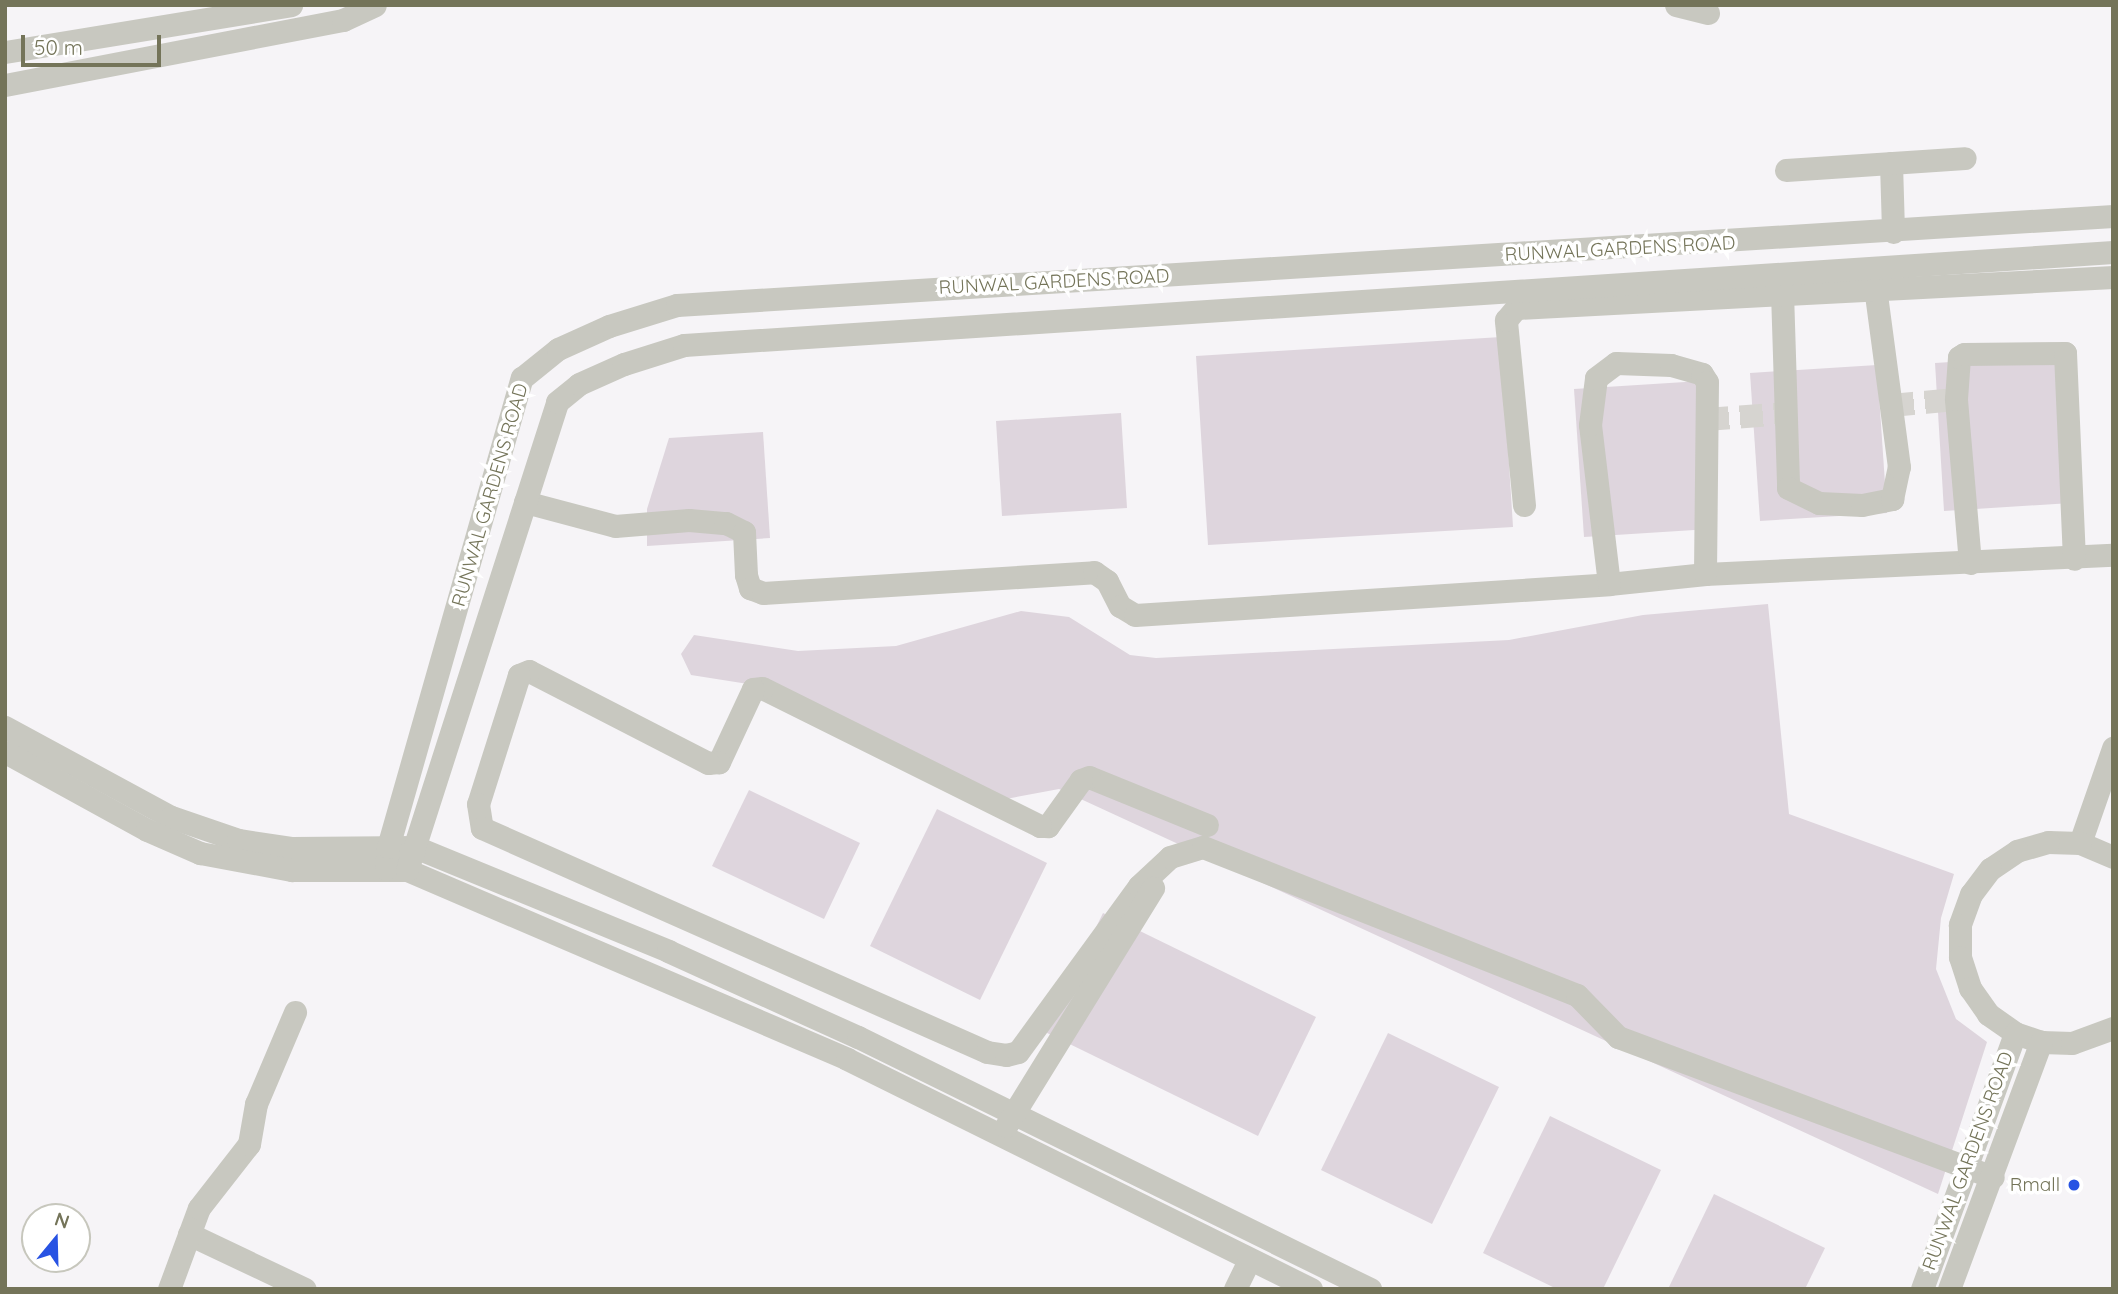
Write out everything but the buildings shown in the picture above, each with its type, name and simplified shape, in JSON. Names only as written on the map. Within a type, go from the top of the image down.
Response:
[{"type":"street","points":[[5,52],[290,5]]},
{"type":"street","points":[[5,85],[343,20],[375,5]]},
{"type":"street","points":[[1676,5],[1707,13]]},
{"type":"street","points":[[1786,170],[1965,158]]},
{"type":"street","points":[[1891,163],[1893,232]]},
{"type":"street","name":"RUNWAL GARDENS ROAD","points":[[394,862],[522,378],[558,349],[608,326],[677,305],[1893,232],[2113,216]]},
{"type":"street","name":"RUNWAL GARDENS ROAD","points":[[394,862],[415,847],[557,402],[579,384],[624,364],[684,345],[2113,252]]},
{"type":"street","points":[[1524,505],[1508,314],[1516,308],[1875,287],[2113,277]]},
{"type":"street","points":[[1782,292],[1788,488],[1819,503],[1862,505],[1892,499],[1899,467],[1875,287]]},
{"type":"street","points":[[1970,563],[1956,399],[1959,357],[1964,354],[2065,354],[2074,559]]},
{"type":"street","points":[[1609,584],[1590,425],[1596,378],[1616,363],[1671,365],[1702,374],[1707,382],[1704,573]]},
{"type":"street","points":[[525,502],[615,526],[688,520],[726,523],[744,532],[746,575],[750,588],[763,593],[1094,572],[1107,581],[1120,606],[1135,615],[1609,584],[1704,573],[2074,559],[2113,555]]},
{"type":"street","points":[[1208,825],[1103,779],[1089,777],[1081,780],[1048,826],[1040,826],[762,688],[752,689],[719,762],[708,763],[529,671],[519,675],[478,804],[482,828],[987,1052],[1006,1055],[1018,1052],[1139,886],[1170,858],[1203,847],[1577,995],[1618,1037],[1993,1177]]},
{"type":"street","points":[[5,727],[171,817],[238,840],[394,862],[847,1059],[1311,1289]]},
{"type":"street","points":[[2080,843],[2113,748]]},
{"type":"street","points":[[5,752],[147,830],[200,853],[292,870],[394,862]]},
{"type":"street","name":"RUNWAL GARDENS ROAD","points":[[2111,848],[2048,842],[2017,851],[1990,869],[1971,894],[1960,925],[1960,957],[1970,988],[1988,1014],[2015,1033],[2041,1042],[2072,1043],[2113,1028]]},
{"type":"street","points":[[415,847],[690,961],[1013,1114],[1370,1289]]},
{"type":"street","points":[[1000,1136],[1170,858]]},
{"type":"street","points":[[169,1289],[199,1208],[249,1143],[256,1104],[295,1012]]},
{"type":"street","name":"RUNWAL GARDENS ROAD","points":[[1922,1289],[2015,1033]]},
{"type":"street","name":"RUNWAL GARDENS ROAD","points":[[1949,1289],[1993,1177],[2041,1042]]},
{"type":"street","points":[[189,1234],[304,1289]]},
{"type":"street","points":[[1235,1289],[1249,1260]]},
{"type":"shaded area","points":[[1501,337],[1513,527],[1208,545],[1196,356]]},
{"type":"shaded area","points":[[2061,355],[2071,503],[1944,511],[1935,363]]},
{"type":"shaded area","points":[[1877,365],[1887,513],[1760,521],[1750,373]]},
{"type":"shaded area","points":[[1701,381],[1710,529],[1584,537],[1574,389]]},
{"type":"shaded area","points":[[1121,413],[1127,508],[1002,516],[996,421]]},
{"type":"shaded area","points":[[763,432],[770,538],[647,546],[647,509],[669,438]]},
{"type":"shaded area","points":[[1768,604],[1789,814],[1954,874],[1941,918],[1936,969],[1956,1019],[1987,1042],[1938,1194],[1059,789],[995,801],[786,690],[691,675],[681,654],[694,635],[798,651],[896,646],[1021,611],[1069,617],[1130,655],[1156,658],[1509,640],[1643,615]]},
{"type":"shaded area","points":[[749,790],[860,843],[824,919],[712,866]]},
{"type":"shaded area","points":[[937,809],[1047,863],[980,1000],[870,946]]},
{"type":"shaded area","points":[[1103,913],[1316,1017],[1258,1136],[1045,1032]]},
{"type":"shaded area","points":[[1388,1033],[1499,1087],[1432,1224],[1321,1170]]},
{"type":"shaded area","points":[[1550,1116],[1661,1170],[1603,1289],[1557,1289],[1483,1253]]},
{"type":"shaded area","points":[[1714,1194],[1825,1248],[1805,1289],[1668,1289]]},
{"type":"tunnel","points":[[1891,405],[1956,399]]},
{"type":"tunnel","points":[[1706,419],[1785,413]]},
{"type":"place","name":"Rmall","points":[[2074,1185]]}]
